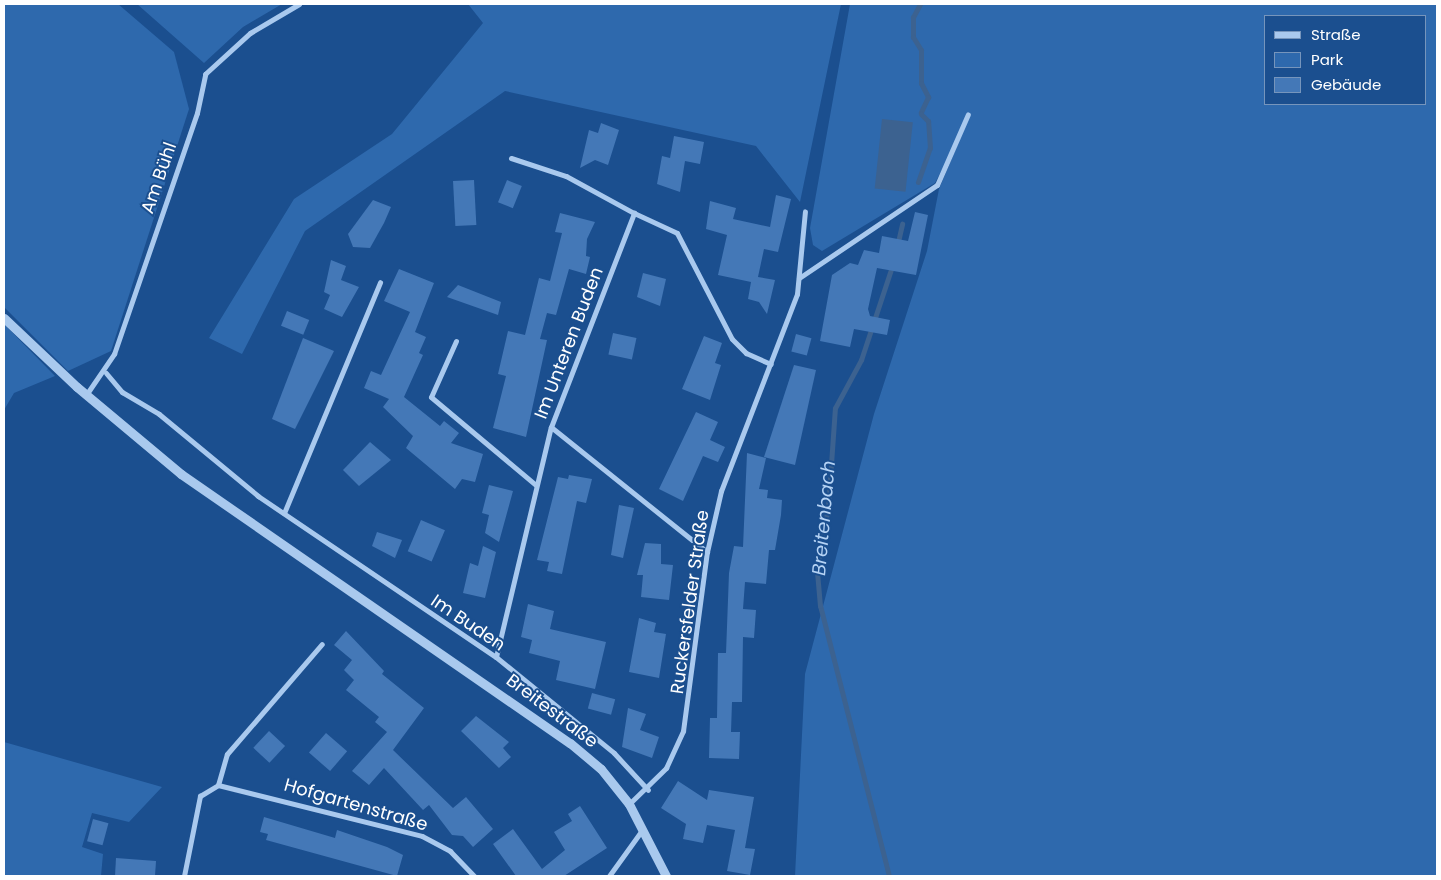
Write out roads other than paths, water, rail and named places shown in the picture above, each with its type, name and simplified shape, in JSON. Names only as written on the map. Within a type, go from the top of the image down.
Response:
[{"type":"street","name":"Am Bühl","points":[[86,395],[106,373],[197,113],[205,74],[250,32],[299,4]]},
{"type":"street","points":[[799,278],[938,185],[968,114]]},
{"type":"street","points":[[511,158],[566,176],[634,213],[677,233],[732,339],[746,353],[771,364]]},
{"type":"street","name":"Ruckersfelder Straße","points":[[629,804],[648,790],[666,768],[683,731],[707,552],[721,491],[771,364],[799,278],[805,211]]},
{"type":"street","name":"Im Unteren Buden","points":[[496,657],[550,427],[634,213]]},
{"type":"street","points":[[284,513],[380,282]]},
{"type":"street","name":"Breitestraße","points":[[4,318],[86,395],[212,497],[540,719],[601,769],[629,804],[644,827],[666,876]]},
{"type":"street","points":[[456,340],[430,397],[536,485]]},
{"type":"street","name":"Im Buden","points":[[106,373],[122,392],[159,414],[284,513],[496,657],[614,753],[648,790]]},
{"type":"street","points":[[550,427],[707,552]]},
{"type":"street","points":[[184,876],[200,796],[218,785],[227,754],[322,644]]},
{"type":"street","name":"Hofgartenstraße","points":[[218,785],[422,836],[450,851],[474,876]]},
{"type":"street","points":[[609,876],[644,827]]},
{"type":"waterway","name":"Breitenbach","points":[[920,4],[913,17],[913,37],[921,50],[921,83],[928,97],[921,112]]},
{"type":"waterway","name":"Breitenbach","points":[[918,182],[930,148],[928,121],[921,114]]},
{"type":"waterway","name":"Breitenbach","points":[[897,246],[902,224]]},
{"type":"waterway","name":"Breitenbach","points":[[889,876],[820,606],[817,568],[828,507],[835,408],[861,360],[892,266]]}]
